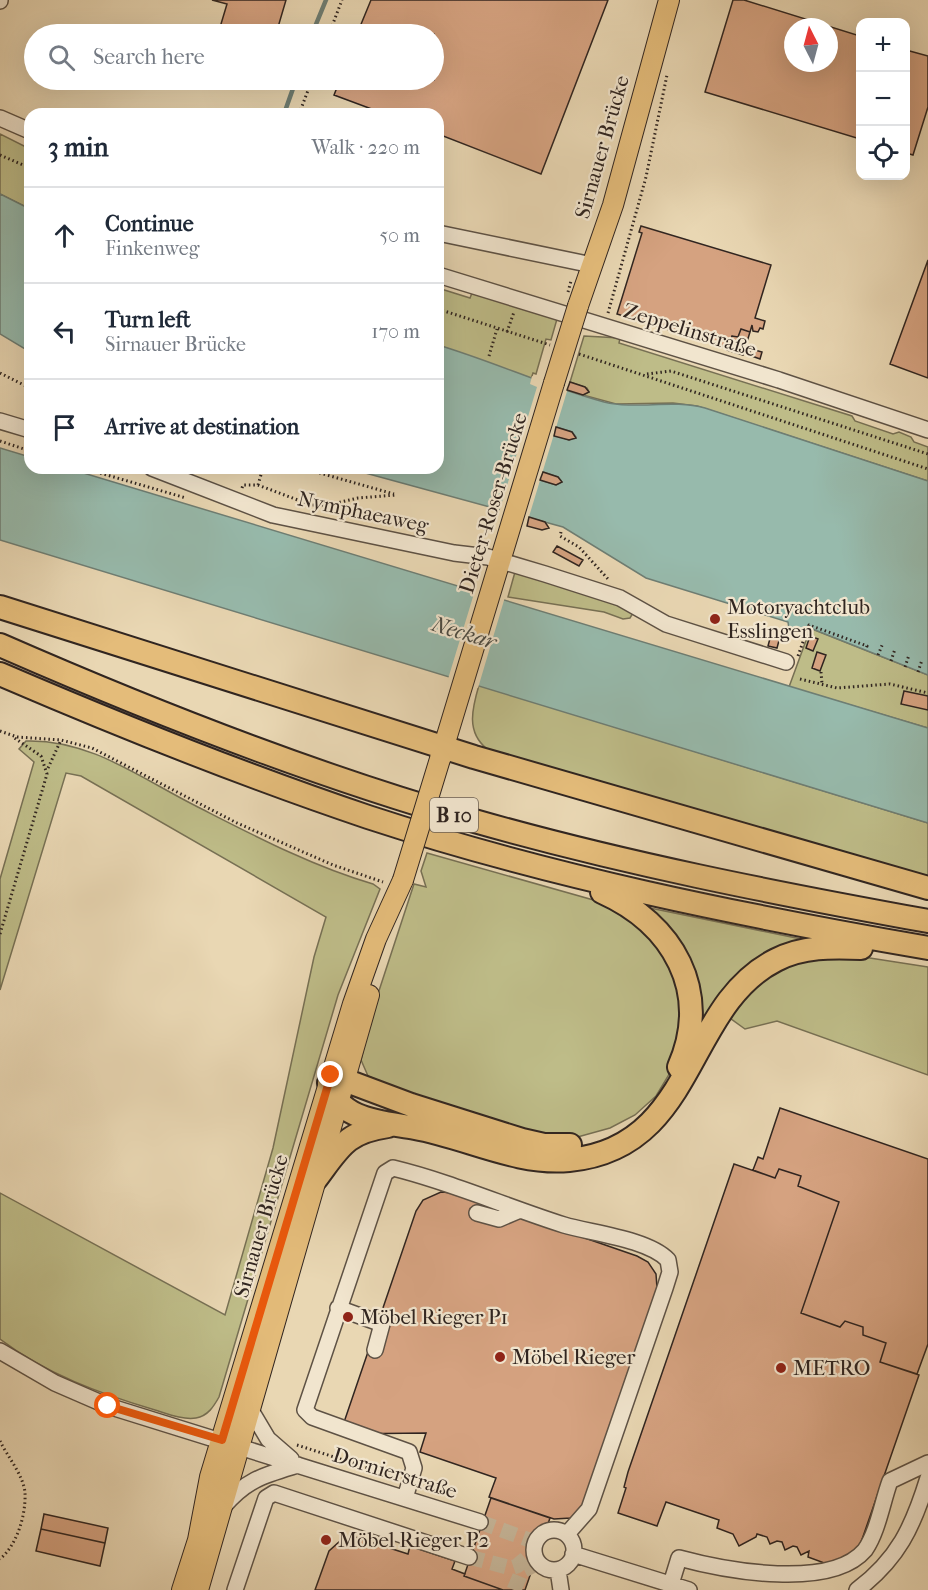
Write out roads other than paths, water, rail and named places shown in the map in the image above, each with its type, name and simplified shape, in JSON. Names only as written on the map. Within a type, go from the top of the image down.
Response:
[{"type":"highway","points":[[0,607],[442,753],[928,888]]},
{"type":"highway","name":"B 10","points":[[0,645],[235,742],[469,820],[716,881],[928,921]]},
{"type":"highway","name":"B 10","points":[[0,674],[232,769],[369,817],[557,872],[707,907],[924,947]]},
{"type":"highway","points":[[336,1085],[544,1145],[578,1144],[590,1141],[620,1130],[646,1113],[676,1075],[688,1041],[691,1009],[686,977],[672,949],[651,922],[616,898],[557,872]]},
{"type":"highway","points":[[336,1085],[357,1116],[536,1159],[572,1160],[608,1151],[633,1138],[666,1105],[727,1005],[745,983],[765,967],[791,954],[820,947],[924,947]]},
{"type":"highway","points":[[316,1179],[336,1149],[349,1137],[398,1125]]},
{"type":"main road","name":"Sirnauer Brücke","points":[[578,306],[613,205],[669,0]]},
{"type":"main road","name":"Dieter-Roser-Brücke","points":[[454,714],[508,564],[578,306]]},
{"type":"main road","name":"Sirnauer Brücke","points":[[182,1590],[194,1552],[210,1477],[249,1407],[316,1179],[364,969],[454,714]]},
{"type":"main road","name":"Sirnauer Brücke","points":[[198,1590],[219,1511],[230,1443],[336,1085]]},
{"type":"street","points":[[0,118],[24,128]]},
{"type":"street","points":[[444,234],[592,265]]},
{"type":"street","name":"Zeppelinstraße","points":[[444,277],[824,394],[928,430]]},
{"type":"street","points":[[0,421],[24,428]]},
{"type":"street","name":"Nymphaeaweg","points":[[167,474],[273,515],[508,564],[624,600],[666,624],[786,662]]},
{"type":"street","points":[[405,1498],[414,1462],[409,1452],[312,1417],[305,1410],[387,1170],[393,1168],[655,1251],[668,1260],[670,1268],[665,1288],[589,1509],[583,1519],[567,1534]]},
{"type":"street","points":[[477,1213],[499,1219],[520,1210]]},
{"type":"street","points":[[338,1308],[383,1325],[375,1350]]},
{"type":"street","name":"Dornierstraße","points":[[0,1351],[34,1372],[84,1397],[480,1522]]},
{"type":"street","name":"Dornierstraße","points":[[249,1407],[268,1439],[298,1465]]},
{"type":"street","points":[[671,1584],[679,1558],[740,1574],[781,1579],[823,1577],[841,1571],[865,1551],[890,1481],[928,1463]]},
{"type":"street","points":[[219,1511],[239,1489],[255,1478],[298,1465]]},
{"type":"street","points":[[867,1587],[889,1563],[906,1536],[928,1478]]},
{"type":"street","points":[[235,1590],[266,1498],[274,1492],[469,1557]]},
{"type":"street","points":[[549,1530],[567,1534],[572,1542],[573,1554],[566,1566],[558,1570],[545,1569],[538,1563],[534,1545],[539,1536],[549,1530]]},
{"type":"street","points":[[573,1554],[689,1590]]},
{"type":"street","points":[[558,1570],[561,1590]]},
{"type":"water","points":[[0,194],[24,206],[24,348],[0,334]]},
{"type":"water","points":[[444,347],[604,402],[629,405],[680,404],[705,408],[928,481],[928,675],[813,629],[804,633],[789,629],[788,622],[646,578],[563,527],[369,474],[444,474]],"holes":[[[556,427],[572,432],[576,437],[569,440],[554,435]],[[543,472],[558,477],[562,482],[556,485],[540,480]]]},
{"type":"water","name":"Neckar","points":[[0,448],[24,455],[24,474],[87,474],[928,728],[928,823],[0,540]]},
{"type":"waterway","points":[[316,24],[326,0]]},
{"type":"waterway","points":[[286,108],[292,90]]},
{"type":"tunnel","points":[[480,1522],[535,1542]]},
{"type":"tunnel","points":[[469,1557],[511,1568],[517,1566],[533,1552]]},
{"type":"tunnel","points":[[514,1590],[522,1571],[538,1563]]},
{"type":"place","name":"Motoryachtclub Esslingen","points":[[715,619]]},
{"type":"place","name":"Möbel Rieger P1","points":[[348,1317]]},
{"type":"place","name":"Möbel Rieger","points":[[500,1357]]},
{"type":"place","name":"METRO","points":[[781,1368]]},
{"type":"place","name":"Möbel Rieger P2","points":[[326,1540]]}]
